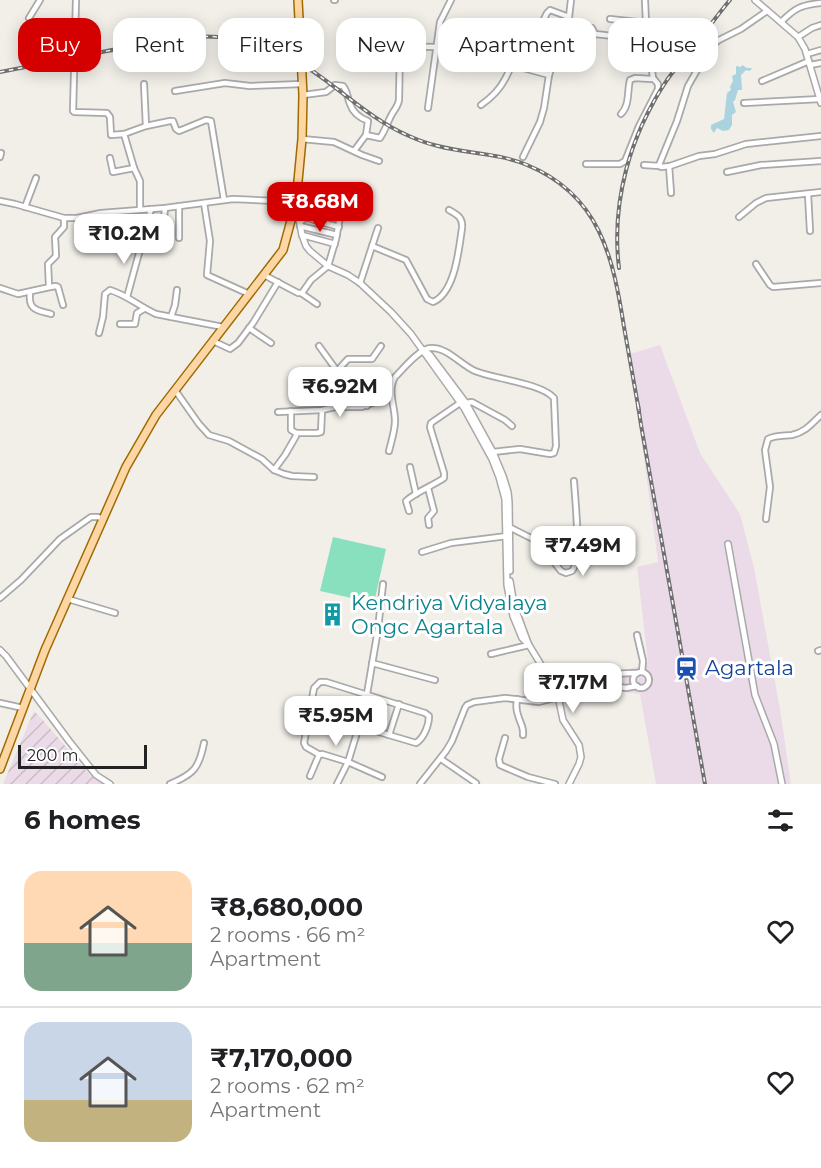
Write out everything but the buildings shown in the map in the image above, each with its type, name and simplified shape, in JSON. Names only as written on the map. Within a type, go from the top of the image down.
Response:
[{"type":"main road","points":[[0,769],[45,650],[126,467],[156,415],[283,250],[296,201],[302,139],[303,95],[298,0]]},
{"type":"street","points":[[29,18],[40,0]]},
{"type":"street","points":[[76,0],[73,112],[107,113],[110,117],[111,135],[124,134],[146,126],[172,121],[179,131],[210,120],[225,200]]},
{"type":"street","points":[[428,108],[440,22],[451,0]]},
{"type":"street","points":[[544,18],[550,10],[570,17],[571,0]]},
{"type":"street","points":[[645,0],[646,18]]},
{"type":"street","points":[[744,103],[820,101],[819,90],[807,54],[798,37],[755,0]]},
{"type":"street","points":[[781,22],[796,8],[806,4],[821,3]]},
{"type":"street","points":[[660,166],[688,86],[711,46],[767,11]]},
{"type":"street","points":[[798,37],[821,25]]},
{"type":"street","points":[[426,47],[436,47]]},
{"type":"street","points":[[807,54],[821,50]]},
{"type":"street","points":[[762,81],[809,63],[821,63]]},
{"type":"street","points":[[481,105],[497,92],[512,66],[549,75]]},
{"type":"street","points":[[366,135],[380,138],[387,127],[398,106],[400,72]]},
{"type":"street","points":[[523,158],[540,122],[550,72]]},
{"type":"street","points":[[586,164],[620,164],[625,161],[639,126],[658,89],[652,72]]},
{"type":"street","points":[[621,114],[627,105],[630,80],[652,78]]},
{"type":"street","points":[[175,91],[225,83],[250,86],[302,84]]},
{"type":"street","points":[[144,84],[146,126]]},
{"type":"street","points":[[303,95],[326,92],[335,85],[346,89],[352,110],[368,122],[366,135],[354,151]]},
{"type":"street","points":[[124,134],[140,181],[140,209]]},
{"type":"street","points":[[644,165],[669,166],[746,144],[821,136]]},
{"type":"street","points":[[302,139],[333,142],[366,157],[379,160]]},
{"type":"street","points":[[110,158],[113,172],[134,168]]},
{"type":"street","points":[[727,172],[761,165],[821,161]]},
{"type":"street","points":[[669,166],[670,193]]},
{"type":"street","points":[[25,207],[36,178]]},
{"type":"street","points":[[739,217],[766,198],[821,192]]},
{"type":"street","points":[[808,194],[810,231]]},
{"type":"street","points":[[0,201],[64,218],[244,199],[313,200],[340,209],[342,212],[339,227],[328,266],[311,280],[302,293]]},
{"type":"street","points":[[300,224],[307,218],[313,200]]},
{"type":"street","points":[[296,201],[302,235],[310,250],[328,266],[348,275],[360,284],[403,325],[464,405],[493,452],[504,493],[508,536]]},
{"type":"street","points":[[204,203],[210,241],[207,275],[249,294]]},
{"type":"street","points":[[179,206],[179,238]]},
{"type":"street","points":[[162,239],[165,208]]},
{"type":"street","points":[[127,297],[151,209]]},
{"type":"street","points":[[311,210],[340,219]]},
{"type":"street","points":[[372,246],[406,260],[427,299],[434,302],[439,300],[450,285],[463,221],[461,217],[449,210]]},
{"type":"street","points":[[50,287],[48,264],[56,256],[55,237],[64,227],[64,218]]},
{"type":"street","points":[[307,218],[339,227]]},
{"type":"street","points":[[300,224],[337,235]]},
{"type":"street","points":[[360,284],[378,228]]},
{"type":"street","points":[[302,235],[335,244]]},
{"type":"street","points":[[756,264],[773,287],[821,283]]},
{"type":"street","points":[[264,275],[302,293],[316,304]]},
{"type":"street","points":[[213,341],[231,348],[238,343],[278,282]]},
{"type":"street","points":[[0,288],[18,294],[55,286],[58,287],[63,305]]},
{"type":"street","points":[[99,333],[106,292],[112,290],[156,314],[224,327]]},
{"type":"street","points":[[171,317],[177,290]]},
{"type":"street","points":[[30,292],[31,306],[51,314]]},
{"type":"street","points":[[120,324],[135,324],[137,313],[144,309]]},
{"type":"street","points":[[249,328],[271,343]]},
{"type":"street","points":[[319,346],[367,406]]},
{"type":"street","points":[[337,371],[348,359],[372,359],[381,346]]},
{"type":"street","points":[[389,451],[396,423],[391,385],[395,377],[423,350],[432,348],[439,349],[476,371],[552,395],[555,403],[556,446],[554,453],[520,449],[493,452]]},
{"type":"street","points":[[176,390],[206,433],[229,441],[262,459],[274,470],[292,476],[314,477]]},
{"type":"street","points":[[278,412],[322,410],[335,407],[358,408],[380,400],[391,392]]},
{"type":"street","points":[[409,511],[406,501],[408,498],[442,480],[444,475],[430,427],[431,423],[472,402],[512,426]]},
{"type":"street","points":[[464,405],[494,459],[508,492],[507,585],[510,606],[517,627],[557,693],[563,720],[577,740],[580,751],[579,764],[569,784]]},
{"type":"street","points":[[291,411],[291,431],[296,433],[321,432],[322,410]]},
{"type":"street","points":[[766,519],[770,487],[765,450],[768,439],[795,434],[813,424],[821,415]]},
{"type":"street","points":[[274,470],[288,451],[296,433]]},
{"type":"street","points":[[410,467],[416,494]]},
{"type":"street","points":[[509,527],[535,540],[561,571],[566,573],[572,571],[576,566],[578,554],[574,480]]},
{"type":"street","points":[[428,488],[434,511],[428,518],[429,525]]},
{"type":"street","points":[[0,598],[21,580],[60,538],[87,519],[95,516],[103,519]]},
{"type":"street","points":[[422,552],[451,543],[508,536]]},
{"type":"street","points":[[728,544],[755,695],[774,744],[782,784]]},
{"type":"street","points":[[337,784],[348,762],[367,694],[383,584]]},
{"type":"street","points":[[68,599],[115,612]]},
{"type":"street","points":[[637,687],[633,680],[640,673],[643,660],[638,635]]},
{"type":"street","points":[[491,654],[529,645]]},
{"type":"street","points":[[0,650],[96,775],[110,784]]},
{"type":"street","points":[[372,663],[435,680]]},
{"type":"street","points":[[420,784],[441,759],[452,741],[467,705],[505,698],[539,702],[557,693],[607,676],[626,673],[647,675],[648,682],[644,687],[631,688],[605,684],[557,693]]},
{"type":"street","points":[[359,726],[416,743],[423,737],[429,716],[399,704],[326,682],[316,685],[304,743],[306,747],[382,777]]},
{"type":"street","points":[[517,699],[517,712],[524,728],[523,735]]},
{"type":"street","points":[[0,703],[23,708]]},
{"type":"street","points":[[389,735],[399,704]]},
{"type":"street","points":[[506,738],[499,759],[500,765],[528,777],[555,784]]},
{"type":"street","points":[[170,784],[185,778],[195,770],[201,758],[204,743]]},
{"type":"street","points":[[310,776],[320,754]]},
{"type":"street","points":[[441,759],[476,783]]},
{"type":"shaded area","points":[[660,345],[700,453],[740,514],[754,568],[780,709],[791,784],[656,784],[640,694],[603,689],[569,696],[565,685],[641,666],[648,662],[637,567],[658,562],[630,354]]},
{"type":"shaded area","points":[[34,711],[91,776],[102,784],[3,784]]},
{"type":"green space","points":[[333,537],[386,549],[374,603],[320,591]]},
{"type":"water","points":[[742,65],[752,68],[741,75],[742,90],[738,90],[733,102],[736,112],[732,115],[732,125],[729,130],[723,131],[717,128],[714,133],[711,125],[724,119],[727,93],[731,90],[733,81],[732,76],[736,74],[736,66],[741,67]]},
{"type":"railway","points":[[619,268],[618,219],[621,194],[633,146],[654,101],[667,80],[730,0]]},
{"type":"railway","points":[[0,72],[169,38],[207,36],[236,39],[265,46],[292,58],[363,109],[409,136],[438,146],[516,161],[552,178],[571,193],[587,211],[608,253],[620,301],[639,411]]},
{"type":"railway","points":[[638,405],[705,784]]},
{"type":"place","name":"Kendriya Vidyalaya Ongc Agartala","points":[[333,615]]},
{"type":"place","name":"Agartala","points":[[687,668]]}]
